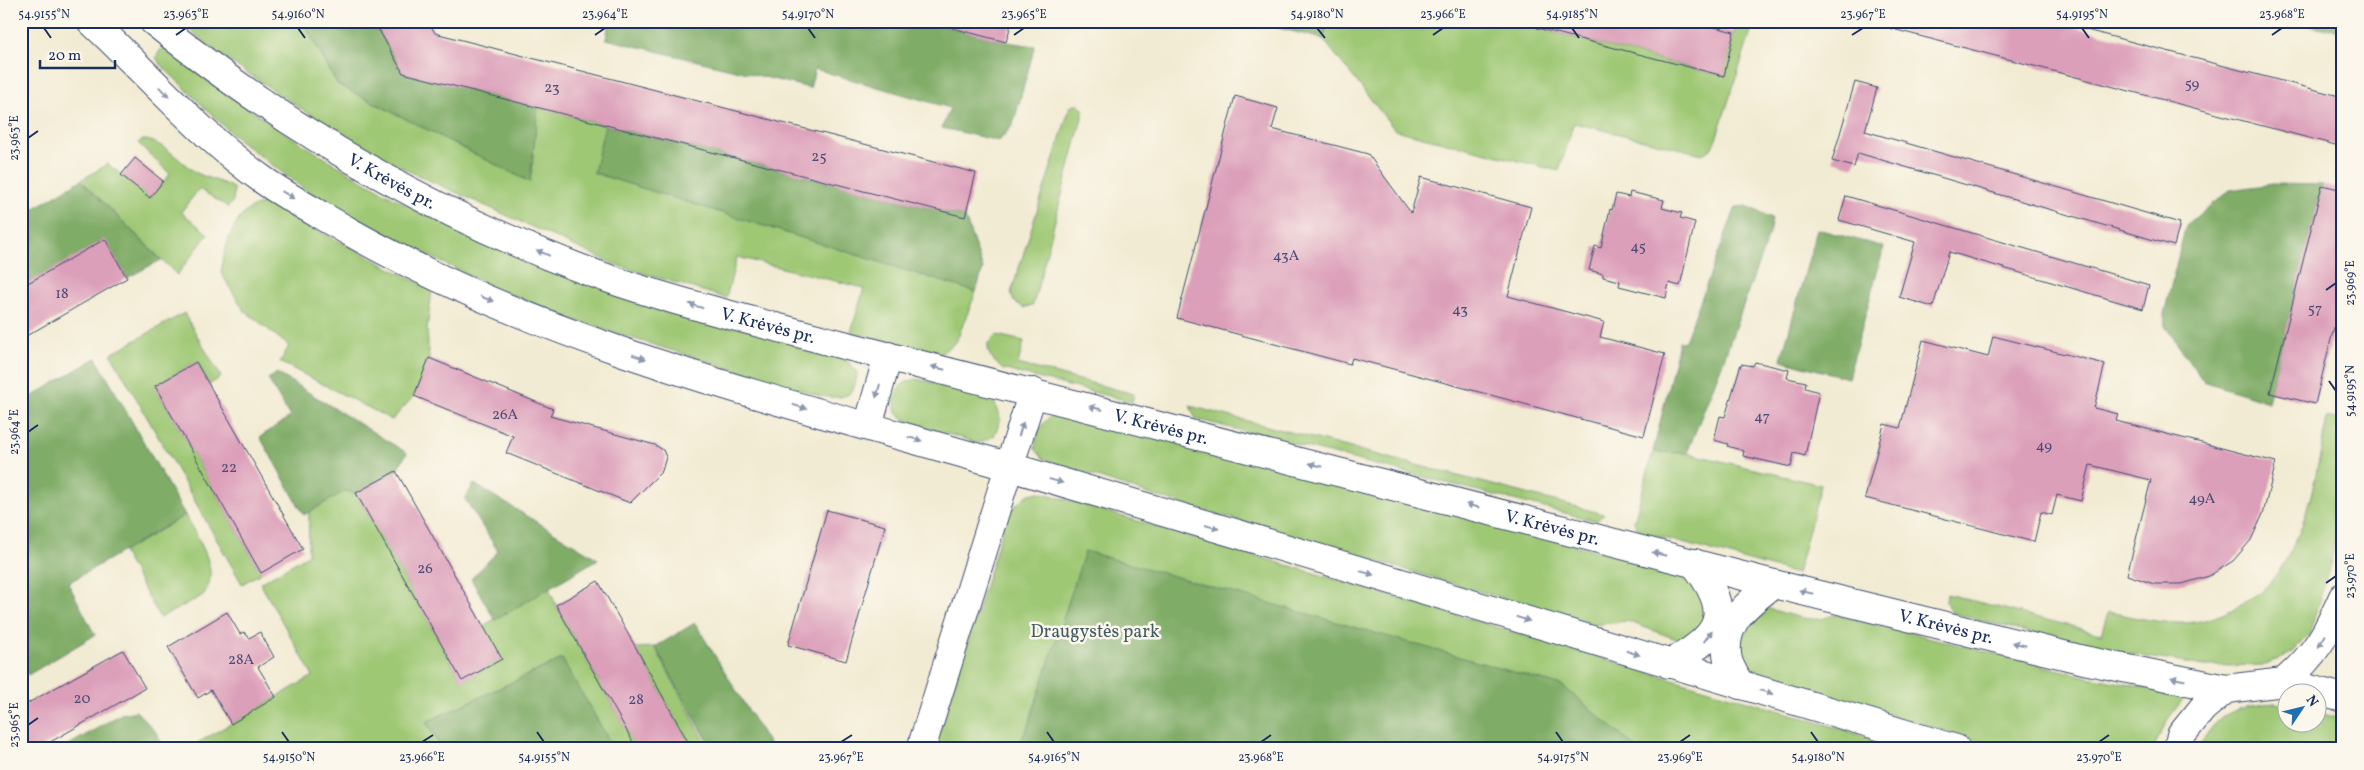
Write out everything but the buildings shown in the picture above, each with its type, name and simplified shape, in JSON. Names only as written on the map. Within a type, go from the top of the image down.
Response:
[{"type":"main road","points":[[91,21],[134,61],[194,124],[264,180],[368,242],[442,281],[561,330],[669,367],[1956,749]]},
{"type":"main road","points":[[134,61],[158,25]]},
{"type":"main road","name":"V. Krėvės pr.","points":[[158,25],[205,63],[265,106],[352,160],[475,224],[574,266],[701,307],[1774,584],[2084,660],[2226,688],[2276,683]]},
{"type":"main road","points":[[868,426],[888,356]]},
{"type":"main road","points":[[921,749],[1033,392]]},
{"type":"main road","points":[[1669,664],[1695,650],[1710,637],[1717,618],[1717,602],[1710,584],[1694,563]]},
{"type":"main road","points":[[1740,685],[1728,660],[1728,640],[1732,624],[1745,605],[1774,584]]},
{"type":"main road","points":[[2284,682],[2305,664],[2318,647],[2343,597]]},
{"type":"main road","points":[[2178,749],[2181,735],[2203,708],[2226,688]]},
{"type":"main road","points":[[2326,693],[2343,698]]},
{"type":"green space","points":[[179,21],[303,21],[337,84],[530,182],[538,107],[605,125],[594,173],[976,292],[956,342],[939,355],[851,332],[864,288],[737,257],[726,298],[616,265],[389,162],[346,138],[220,55]]},
{"type":"green space","points":[[303,21],[374,21],[403,73],[538,107],[530,182],[337,84]]},
{"type":"green space","points":[[609,21],[926,21],[1006,42],[1035,46],[1013,125],[999,141],[942,128],[950,108],[815,69],[810,88],[606,39]]},
{"type":"green space","points":[[1251,21],[1329,21],[1323,39]]},
{"type":"green space","points":[[1329,21],[1509,21],[1723,76],[1737,21],[1749,21],[1753,26],[1715,142],[1711,149],[1702,154],[1574,123],[1559,171],[1395,130],[1323,39]]},
{"type":"green space","points":[[2286,21],[2343,21],[2343,32]]},
{"type":"green space","points":[[161,49],[165,49],[257,115],[305,146],[402,202],[452,227],[503,250],[591,283],[846,359],[857,373],[854,388],[841,397],[820,396],[583,323],[492,287],[391,237],[308,192],[234,136],[160,64],[156,57]]},
{"type":"green space","points":[[1077,104],[1084,110],[1033,305],[1023,308],[1013,300],[1011,293],[1070,107]]},
{"type":"green space","points":[[605,125],[965,217],[983,269],[976,292],[594,173]]},
{"type":"green space","points":[[142,140],[156,143],[195,172],[234,189],[233,201],[228,207],[199,189],[181,212],[208,234],[177,275],[81,180],[108,164],[150,198],[170,174],[138,143]]},
{"type":"green space","points":[[81,180],[161,260],[127,278],[105,240],[21,287],[21,216]]},
{"type":"green space","points":[[2273,184],[2322,185],[2268,402],[2203,381],[2165,326],[2164,314],[2186,225],[2230,190]]},
{"type":"green space","points":[[266,203],[432,290],[427,329],[429,358],[414,396],[392,420],[280,362],[289,346],[244,310],[221,273],[226,246],[238,221],[251,208]]},
{"type":"green space","points":[[1747,206],[1772,218],[1769,234],[1721,367],[1687,453],[1653,452],[1679,342],[1685,341],[1736,207]]},
{"type":"green space","points":[[1817,229],[1884,247],[1848,378],[1781,360]]},
{"type":"green space","points":[[184,313],[221,377],[209,385],[196,362],[155,386],[261,573],[242,584],[111,354]]},
{"type":"green space","points":[[996,335],[1024,341],[1018,364],[1134,394],[1132,402],[1002,369],[992,358],[989,351],[988,343]]},
{"type":"green space","points":[[96,358],[185,515],[68,583],[95,635],[28,675],[21,661],[21,403]]},
{"type":"green space","points":[[277,373],[407,453],[396,471],[356,493],[345,491],[304,515],[260,437],[290,417],[268,379]]},
{"type":"green space","points":[[917,379],[990,397],[997,407],[1000,416],[994,436],[979,443],[910,423],[896,413],[895,400],[898,390],[905,383]]},
{"type":"green space","points":[[1190,406],[1604,514],[1596,521],[1196,419]]},
{"type":"green space","points":[[1051,416],[1088,418],[1693,576],[1710,615],[1693,640],[1679,640],[1627,621],[1594,625],[1148,494],[1044,459],[1035,449],[1036,439],[1041,427]]},
{"type":"green space","points":[[2327,417],[2343,421],[2343,510],[2329,569],[2309,635],[2291,653],[2265,665],[2205,666],[2097,649],[1951,613],[1946,602],[1947,594],[2101,634],[2108,612],[2159,621],[2184,623],[2208,619],[2231,610],[2261,592],[2278,573],[2290,553],[2307,509]]},
{"type":"green space","points":[[1653,452],[1687,453],[1821,485],[1797,574],[1638,531],[1634,521]]},
{"type":"green space","points":[[474,484],[598,559],[495,620],[471,579],[498,551],[465,499]]},
{"type":"green space","points":[[345,491],[356,493],[462,681],[501,659],[483,626],[549,588],[556,605],[637,749],[614,749],[562,659],[426,722],[442,749],[187,749],[313,676],[260,583],[308,555],[309,512]]},
{"type":"green space","name":"Draugystės park","points":[[1040,492],[1909,749],[934,749],[1008,512],[1029,494]]},
{"type":"green space","points":[[185,515],[201,543],[209,564],[209,584],[204,594],[160,618],[123,552]]},
{"type":"green space","points":[[1085,551],[1563,686],[1638,749],[1017,749],[1028,726]]},
{"type":"green space","points":[[1763,607],[1812,619],[1839,615],[2088,677],[2186,695],[2168,719],[2153,749],[2006,749],[1747,673],[1738,667],[1738,629]]},
{"type":"green space","points":[[695,623],[772,749],[712,749],[655,647]]},
{"type":"green space","points":[[655,647],[709,749],[692,749],[636,648]]},
{"type":"green space","points":[[562,659],[614,749],[442,749],[426,722]]},
{"type":"green space","points":[[2276,703],[2276,732],[2326,732],[2326,715],[2343,720],[2343,749],[2198,749],[2205,736],[2221,719],[2238,709]]},
{"type":"green space","points":[[136,711],[157,733],[163,747],[160,749],[62,749],[121,714]]}]
